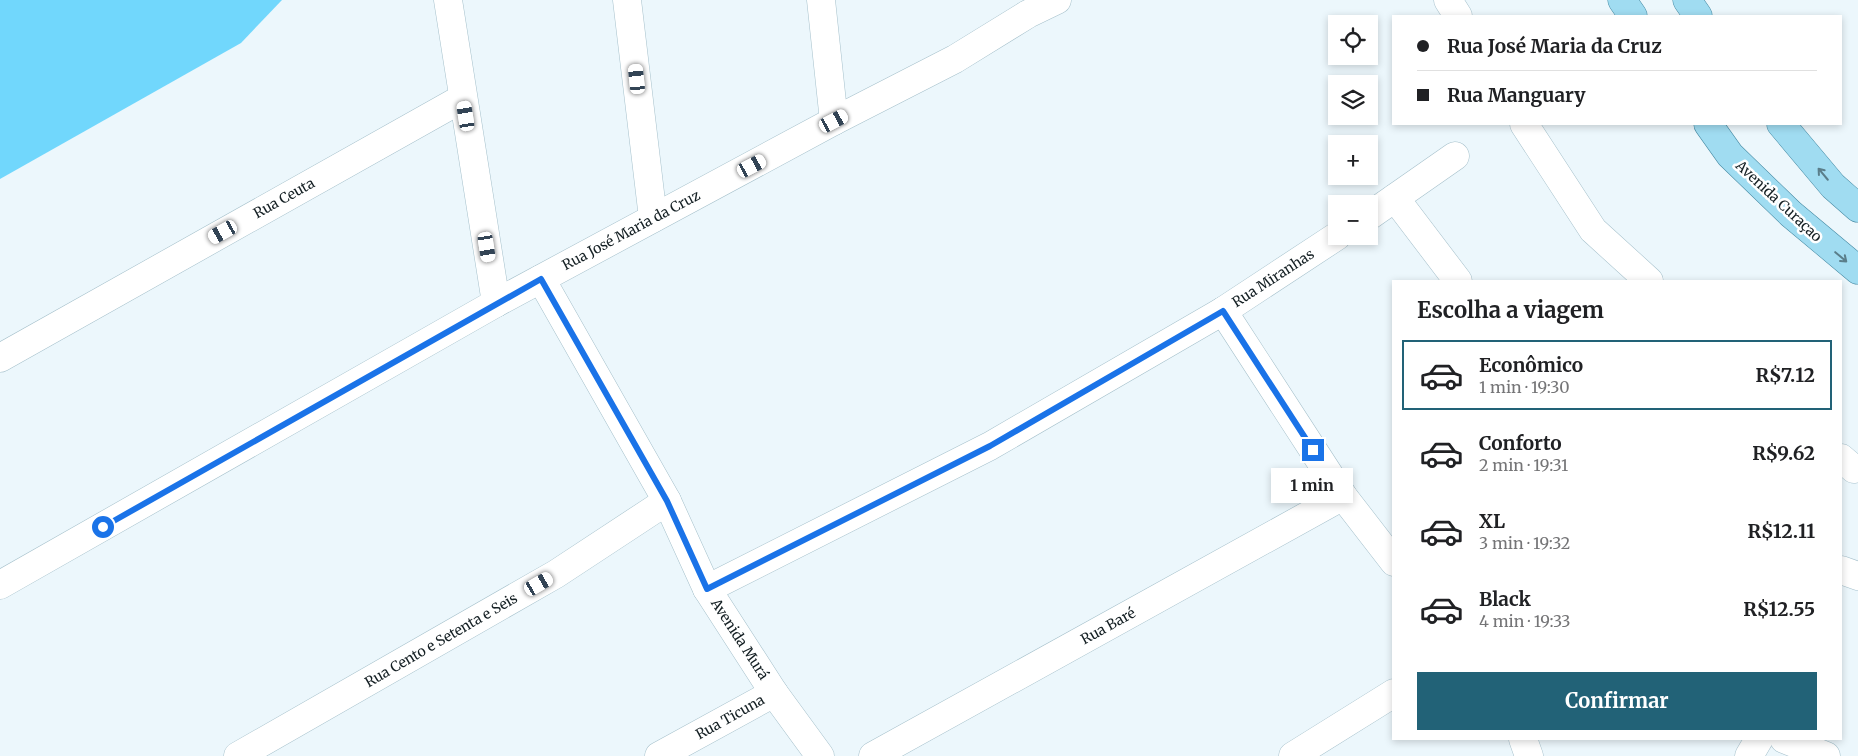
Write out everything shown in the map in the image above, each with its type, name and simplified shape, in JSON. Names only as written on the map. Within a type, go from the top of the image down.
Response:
[{"type":"main road","points":[[1622,0],[1632,15]]},
{"type":"main road","points":[[1687,0],[1697,15]]},
{"type":"main road","name":"Avenida Curaçao","points":[[1709,125],[1730,155],[1791,214],[1858,270]]},
{"type":"main road","points":[[1783,125],[1833,186],[1858,208]]},
{"type":"street","points":[[448,0],[496,303]]},
{"type":"street","points":[[627,0],[653,218]]},
{"type":"street","points":[[821,0],[834,121]]},
{"type":"street","name":"Rua José Maria da Cruz","points":[[0,585],[496,303],[955,58],[1027,7],[1057,0]]},
{"type":"street","points":[[1448,0],[1457,15]]},
{"type":"street","name":"Rua Ceuta","points":[[0,358],[463,98]]},
{"type":"street","points":[[1525,125],[1593,230],[1648,280]]},
{"type":"street","points":[[1378,210],[1455,156]]},
{"type":"street","points":[[1395,198],[1457,280]]},
{"type":"street","name":"Rua Miranhas","points":[[707,589],[990,446],[1223,311],[1328,243]]},
{"type":"street","name":"Avenida Murá","points":[[541,279],[667,501],[707,589],[774,692],[820,756]]},
{"type":"street","points":[[1223,311],[1343,496],[1392,559]]},
{"type":"street","name":"Rua Baré","points":[[873,756],[1343,496]]},
{"type":"street","name":"Rua Cento e Setenta e Seis","points":[[238,756],[556,574],[667,501]]},
{"type":"street","points":[[1842,570],[1858,576]]},
{"type":"street","name":"Rua Ticuna","points":[[659,756],[774,692]]},
{"type":"street","points":[[1292,756],[1392,694]]},
{"type":"street","points":[[1523,740],[1529,756]]},
{"type":"street","points":[[1750,756],[1758,740]]},
{"type":"street","points":[[1786,740],[1826,756]]},
{"type":"shaded area","points":[[0,0],[282,0],[241,43],[0,179]]},
{"type":"route","points":[[103,527],[541,279],[667,501],[707,589],[990,446],[1223,311],[1313,450]]}]
